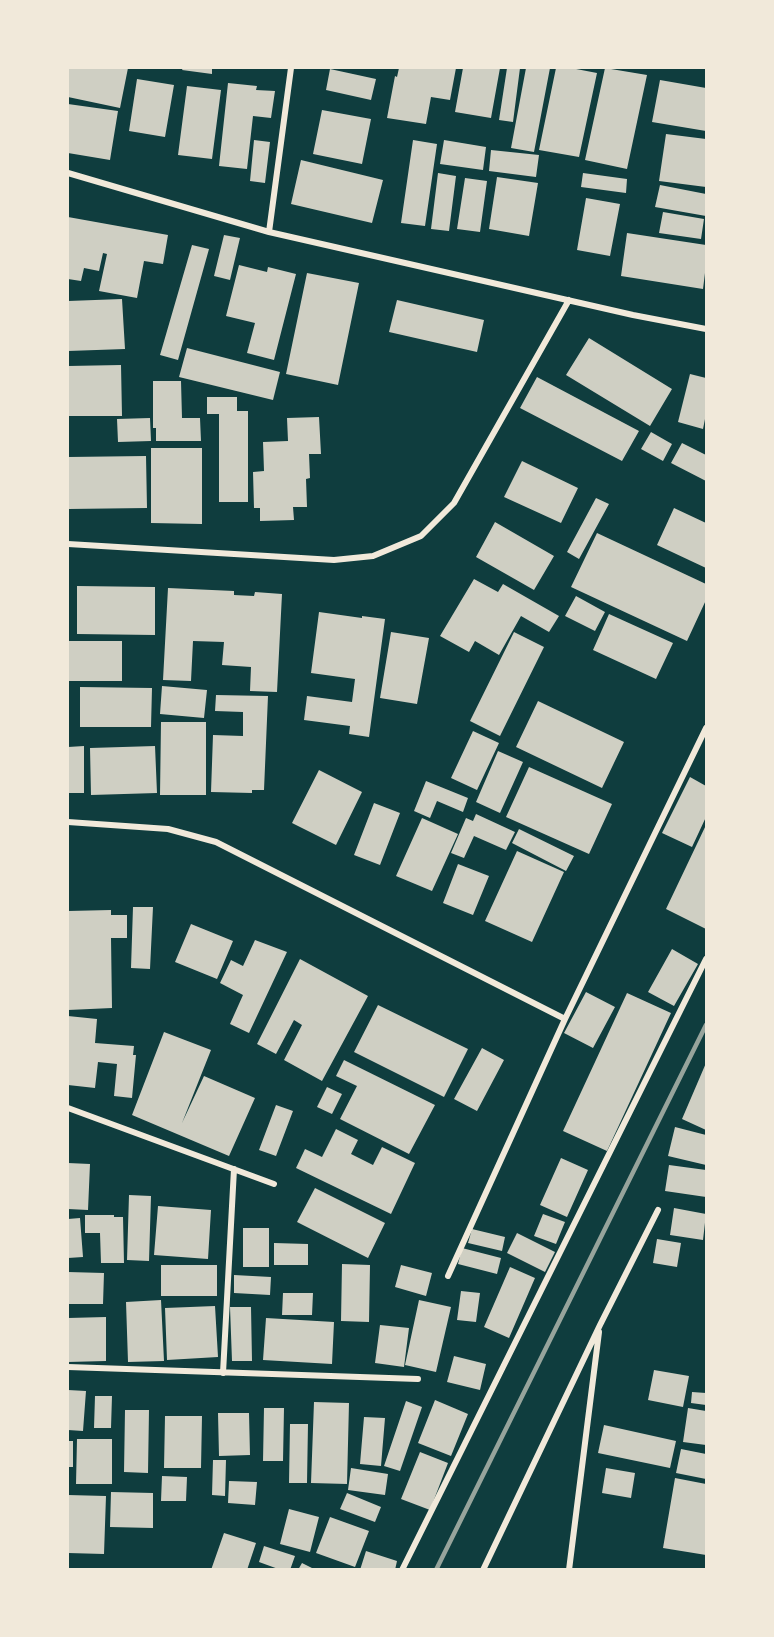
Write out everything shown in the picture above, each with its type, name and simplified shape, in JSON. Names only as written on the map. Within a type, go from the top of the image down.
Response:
[{"type":"street","points":[[269,231],[291,68]]},
{"type":"street","points":[[68,173],[269,231],[706,329]]},
{"type":"street","points":[[68,544],[334,561],[373,556],[421,536],[454,503],[569,300]]},
{"type":"street","points":[[448,1276],[566,1019],[706,728]]},
{"type":"street","points":[[68,822],[168,829],[216,842],[566,1019]]},
{"type":"street","points":[[402,1569],[706,959]]},
{"type":"street","points":[[68,1108],[274,1184]]},
{"type":"street","points":[[224,1373],[234,1169]]},
{"type":"street","points":[[483,1569],[658,1210]]},
{"type":"street","points":[[569,1569],[600,1326]]},
{"type":"street","points":[[68,1367],[418,1379]]},
{"type":"building","points":[[68,68],[128,68],[120,108],[68,97]]},
{"type":"building","points":[[183,68],[212,68],[212,74],[182,70]]},
{"type":"building","points":[[399,68],[456,68],[450,100],[431,97],[426,124],[387,118],[395,76],[397,77]]},
{"type":"building","points":[[463,68],[500,68],[491,118],[455,112]]},
{"type":"building","points":[[507,68],[520,68],[513,122],[499,120]]},
{"type":"building","points":[[526,68],[550,68],[534,152],[511,148]]},
{"type":"building","points":[[556,68],[571,68],[597,73],[579,157],[539,150]]},
{"type":"building","points":[[605,68],[647,75],[627,169],[585,160]]},
{"type":"building","points":[[330,69],[376,79],[371,100],[326,90]]},
{"type":"building","points":[[137,79],[174,85],[165,137],[129,131]]},
{"type":"building","points":[[660,80],[706,88],[706,131],[652,122]]},
{"type":"building","points":[[228,83],[257,86],[256,90],[275,91],[271,118],[253,116],[247,169],[219,166]]},
{"type":"building","points":[[187,86],[221,90],[212,159],[178,155]]},
{"type":"building","points":[[68,104],[118,111],[110,160],[68,153]]},
{"type":"building","points":[[322,110],[371,119],[362,164],[313,154]]},
{"type":"building","points":[[666,134],[706,139],[706,187],[659,181]]},
{"type":"building","points":[[254,140],[270,142],[265,183],[250,181]]},
{"type":"building","points":[[413,140],[437,144],[425,226],[401,223]]},
{"type":"building","points":[[444,140],[486,147],[483,170],[440,164]]},
{"type":"building","points":[[491,150],[539,155],[536,177],[489,171]]},
{"type":"building","points":[[301,160],[383,180],[372,223],[291,204]]},
{"type":"building","points":[[438,173],[456,176],[449,231],[431,229]]},
{"type":"building","points":[[583,173],[627,179],[626,193],[581,187]]},
{"type":"building","points":[[497,177],[538,183],[529,236],[489,229]]},
{"type":"building","points":[[465,178],[487,181],[480,232],[457,229]]},
{"type":"building","points":[[660,185],[706,194],[706,216],[655,207]]},
{"type":"building","points":[[586,198],[620,204],[610,256],[577,250]]},
{"type":"building","points":[[663,212],[704,219],[701,239],[659,233]]},
{"type":"building","points":[[68,217],[168,235],[163,264],[144,261],[137,298],[99,291],[107,254],[103,253],[99,271],[84,268],[81,281],[68,279]]},
{"type":"building","points":[[627,233],[706,245],[703,289],[621,276]]},
{"type":"building","points":[[224,235],[240,238],[230,280],[214,276]]},
{"type":"building","points":[[192,245],[209,249],[178,360],[160,355]]},
{"type":"building","points":[[239,265],[267,272],[268,267],[296,274],[274,360],[247,353],[255,323],[226,316]]},
{"type":"building","points":[[307,273],[359,283],[338,385],[286,374]]},
{"type":"building","points":[[122,299],[125,349],[68,351],[68,301]]},
{"type":"building","points":[[397,300],[484,320],[477,352],[389,332]]},
{"type":"building","points":[[589,338],[672,389],[650,426],[566,375]]},
{"type":"building","points":[[187,348],[280,372],[273,400],[179,377]]},
{"type":"building","points":[[121,365],[122,416],[68,416],[68,366]]},
{"type":"building","points":[[690,374],[706,378],[706,414],[703,429],[678,422]]},
{"type":"building","points":[[537,377],[639,431],[622,461],[520,408]]},
{"type":"building","points":[[153,381],[181,381],[182,418],[200,418],[201,441],[156,441],[156,428],[153,428]]},
{"type":"building","points":[[207,397],[237,397],[237,411],[248,411],[248,502],[219,502],[219,414],[207,414]]},
{"type":"building","points":[[319,417],[321,454],[309,454],[310,478],[306,479],[307,507],[293,507],[294,520],[260,521],[260,508],[254,508],[253,472],[264,471],[263,442],[288,441],[287,418]]},
{"type":"building","points":[[150,418],[151,441],[118,442],[117,419]]},
{"type":"building","points":[[651,432],[672,444],[663,461],[641,449]]},
{"type":"building","points":[[682,443],[706,455],[706,481],[671,463]]},
{"type":"building","points":[[151,448],[202,448],[202,524],[151,523]]},
{"type":"building","points":[[146,456],[147,508],[68,509],[68,457]]},
{"type":"building","points":[[522,461],[578,488],[561,523],[504,497]]},
{"type":"building","points":[[596,498],[609,504],[579,559],[567,552]]},
{"type":"building","points":[[674,508],[706,523],[706,568],[657,545]]},
{"type":"building","points":[[495,522],[554,556],[534,590],[476,557]]},
{"type":"building","points":[[597,533],[706,584],[706,600],[687,641],[571,587]]},
{"type":"building","points":[[474,579],[498,592],[503,584],[559,616],[549,632],[521,616],[499,655],[475,641],[469,652],[440,636]]},
{"type":"building","points":[[77,586],[155,587],[155,635],[77,634]]},
{"type":"building","points":[[168,588],[234,591],[234,595],[254,596],[255,592],[282,594],[277,692],[250,691],[251,667],[222,665],[224,642],[193,641],[191,681],[163,680]]},
{"type":"building","points":[[576,596],[605,612],[595,631],[565,616]]},
{"type":"building","points":[[319,612],[385,619],[369,737],[349,734],[350,726],[304,720],[307,696],[352,702],[355,679],[311,673]]},
{"type":"building","points":[[609,614],[673,643],[656,679],[593,650]]},
{"type":"building","points":[[391,632],[429,638],[417,704],[380,698]]},
{"type":"building","points":[[514,632],[544,647],[500,736],[470,721]]},
{"type":"building","points":[[68,641],[122,641],[122,681],[68,681]]},
{"type":"building","points":[[162,686],[207,690],[204,718],[160,714]]},
{"type":"building","points":[[80,687],[152,688],[151,727],[80,727]]},
{"type":"building","points":[[216,695],[268,696],[264,790],[252,790],[252,793],[211,792],[213,735],[243,736],[243,712],[215,711]]},
{"type":"building","points":[[538,701],[624,742],[602,788],[516,747]]},
{"type":"building","points":[[161,722],[206,722],[206,795],[160,795]]},
{"type":"building","points":[[473,731],[499,743],[477,790],[451,778]]},
{"type":"building","points":[[84,746],[84,793],[68,793],[68,747]]},
{"type":"building","points":[[155,746],[157,793],[91,795],[90,748]]},
{"type":"building","points":[[498,751],[523,762],[500,813],[476,802]]},
{"type":"building","points":[[529,767],[612,804],[589,854],[506,817]]},
{"type":"building","points":[[319,770],[362,792],[336,845],[292,823]]},
{"type":"building","points":[[690,777],[706,786],[706,817],[692,847],[662,833]]},
{"type":"building","points":[[426,781],[468,798],[463,812],[437,801],[430,818],[414,811]]},
{"type":"building","points":[[374,803],[400,813],[380,865],[354,855]]},
{"type":"building","points":[[476,814],[515,832],[506,850],[474,836],[464,858],[451,853],[466,818],[473,821]]},
{"type":"building","points":[[422,818],[458,834],[432,891],[396,876]]},
{"type":"building","points":[[706,825],[706,929],[666,909]]},
{"type":"building","points":[[519,829],[574,856],[566,871],[512,843]]},
{"type":"building","points":[[517,851],[564,872],[532,942],[485,921]]},
{"type":"building","points":[[458,864],[489,876],[473,915],[443,903]]},
{"type":"building","points":[[133,907],[153,907],[150,969],[131,968]]},
{"type":"building","points":[[111,910],[111,915],[127,915],[127,938],[111,938],[112,1008],[68,1010],[68,911]]},
{"type":"building","points":[[191,924],[233,941],[217,979],[175,962]]},
{"type":"building","points":[[255,940],[287,952],[249,1033],[230,1024],[243,995],[220,983],[231,960],[243,966]]},
{"type":"building","points":[[672,949],[698,964],[674,1006],[648,992]]},
{"type":"building","points":[[300,959],[368,996],[322,1081],[284,1060],[302,1025],[294,1020],[276,1054],[257,1044]]},
{"type":"building","points":[[586,992],[615,1007],[593,1048],[564,1033]]},
{"type":"building","points":[[627,993],[671,1013],[607,1151],[563,1131]]},
{"type":"building","points":[[378,1005],[468,1049],[444,1097],[354,1052]]},
{"type":"building","points":[[68,1016],[97,1019],[95,1043],[134,1046],[133,1055],[136,1055],[132,1098],[114,1096],[117,1064],[98,1062],[95,1088],[68,1085]]},
{"type":"building","points":[[164,1032],[211,1050],[182,1123],[204,1076],[255,1098],[229,1156],[132,1115]]},
{"type":"building","points":[[482,1048],[504,1060],[477,1111],[454,1099]]},
{"type":"building","points":[[344,1060],[435,1105],[409,1154],[340,1119],[357,1086],[336,1076]]},
{"type":"building","points":[[706,1063],[706,1130],[682,1119]]},
{"type":"building","points":[[327,1087],[342,1094],[332,1114],[317,1107]]},
{"type":"building","points":[[276,1105],[293,1111],[276,1156],[259,1150]]},
{"type":"building","points":[[675,1127],[706,1135],[706,1165],[668,1156]]},
{"type":"building","points":[[336,1129],[358,1140],[351,1154],[373,1165],[382,1147],[415,1163],[391,1214],[296,1168],[305,1149],[322,1157]]},
{"type":"building","points":[[561,1158],[588,1170],[567,1217],[540,1205]]},
{"type":"building","points":[[68,1163],[90,1164],[88,1210],[68,1209]]},
{"type":"building","points":[[669,1165],[706,1170],[706,1197],[665,1191]]},
{"type":"building","points":[[315,1188],[385,1223],[368,1258],[297,1222]]},
{"type":"building","points":[[129,1195],[151,1196],[149,1261],[127,1260]]},
{"type":"building","points":[[158,1206],[211,1210],[208,1259],[154,1255]]},
{"type":"building","points":[[674,1208],[706,1214],[703,1240],[670,1235]]},
{"type":"building","points":[[543,1214],[565,1222],[556,1244],[534,1236]]},
{"type":"building","points":[[85,1215],[123,1217],[124,1263],[101,1263],[100,1233],[85,1233]]},
{"type":"building","points":[[80,1218],[83,1257],[68,1258],[68,1219]]},
{"type":"building","points":[[243,1228],[269,1228],[269,1267],[243,1267]]},
{"type":"building","points":[[472,1229],[505,1237],[502,1251],[468,1243]]},
{"type":"building","points":[[517,1233],[555,1252],[545,1272],[507,1253]]},
{"type":"building","points":[[657,1239],[681,1243],[677,1267],[653,1263]]},
{"type":"building","points":[[274,1243],[308,1244],[308,1265],[274,1265]]},
{"type":"building","points":[[462,1248],[501,1258],[497,1274],[458,1264]]},
{"type":"building","points":[[342,1264],[370,1265],[369,1322],[341,1321]]},
{"type":"building","points":[[161,1265],[217,1265],[217,1296],[161,1296]]},
{"type":"building","points":[[401,1265],[432,1273],[426,1296],[395,1287]]},
{"type":"building","points":[[510,1267],[535,1278],[509,1338],[484,1327]]},
{"type":"building","points":[[68,1272],[104,1273],[103,1304],[68,1304]]},
{"type":"building","points":[[234,1275],[271,1277],[270,1295],[234,1293]]},
{"type":"building","points":[[461,1291],[480,1293],[476,1322],[457,1320]]},
{"type":"building","points":[[283,1293],[313,1293],[312,1315],[282,1315]]},
{"type":"building","points":[[161,1300],[164,1361],[128,1362],[126,1302]]},
{"type":"building","points":[[419,1300],[451,1307],[436,1372],[405,1365]]},
{"type":"building","points":[[215,1306],[218,1357],[167,1360],[165,1308]]},
{"type":"building","points":[[230,1307],[251,1307],[252,1361],[232,1361]]},
{"type":"building","points":[[106,1317],[106,1361],[68,1362],[68,1318]]},
{"type":"building","points":[[266,1318],[334,1322],[332,1364],[263,1360]]},
{"type":"building","points":[[380,1325],[409,1328],[404,1367],[375,1363]]},
{"type":"building","points":[[454,1356],[486,1364],[480,1390],[447,1382]]},
{"type":"building","points":[[654,1370],[689,1376],[683,1407],[648,1400]]},
{"type":"building","points":[[68,1390],[86,1391],[83,1431],[68,1430]]},
{"type":"building","points":[[692,1392],[706,1393],[706,1405],[691,1403]]},
{"type":"building","points":[[95,1396],[112,1396],[111,1428],[94,1428]]},
{"type":"building","points":[[435,1400],[468,1414],[451,1456],[418,1443]]},
{"type":"building","points":[[406,1401],[422,1407],[400,1471],[384,1466]]},
{"type":"building","points":[[314,1402],[349,1403],[347,1484],[311,1483]]},
{"type":"building","points":[[264,1408],[284,1408],[283,1461],[263,1461]]},
{"type":"building","points":[[688,1408],[706,1411],[706,1445],[683,1442]]},
{"type":"building","points":[[125,1410],[149,1410],[148,1473],[124,1472]]},
{"type":"building","points":[[218,1413],[249,1413],[250,1455],[219,1456]]},
{"type":"building","points":[[165,1416],[202,1416],[201,1468],[164,1468]]},
{"type":"building","points":[[364,1417],[385,1418],[381,1466],[360,1464]]},
{"type":"building","points":[[290,1424],[308,1424],[307,1483],[289,1483]]},
{"type":"building","points":[[604,1425],[676,1441],[670,1468],[598,1453]]},
{"type":"building","points":[[77,1439],[112,1439],[112,1484],[76,1484]]},
{"type":"building","points":[[68,1441],[73,1441],[73,1467],[68,1467]]},
{"type":"building","points":[[681,1449],[706,1454],[706,1479],[676,1473]]},
{"type":"building","points":[[420,1452],[448,1463],[430,1510],[401,1499]]},
{"type":"building","points":[[213,1460],[226,1460],[225,1496],[212,1495]]},
{"type":"building","points":[[351,1468],[388,1474],[385,1495],[348,1490]]},
{"type":"building","points":[[606,1468],[635,1473],[631,1498],[602,1493]]},
{"type":"building","points":[[162,1476],[187,1477],[186,1501],[161,1501]]},
{"type":"building","points":[[675,1478],[706,1484],[706,1555],[663,1548]]},
{"type":"building","points":[[229,1481],[257,1482],[255,1505],[228,1503]]},
{"type":"building","points":[[111,1492],[153,1493],[153,1528],[110,1527]]},
{"type":"building","points":[[347,1493],[381,1507],[375,1522],[340,1509]]},
{"type":"building","points":[[68,1495],[106,1496],[104,1554],[68,1553]]},
{"type":"building","points":[[289,1509],[319,1517],[310,1552],[280,1544]]},
{"type":"building","points":[[330,1517],[369,1531],[355,1567],[316,1553]]},
{"type":"building","points":[[224,1533],[256,1543],[247,1570],[211,1570]]},
{"type":"building","points":[[264,1546],[295,1556],[290,1570],[281,1570],[259,1562]]},
{"type":"building","points":[[366,1551],[397,1561],[395,1570],[360,1570]]},
{"type":"building","points":[[302,1563],[316,1570],[298,1570]]},
{"type":"railway","points":[[436,1570],[706,1025]]}]
